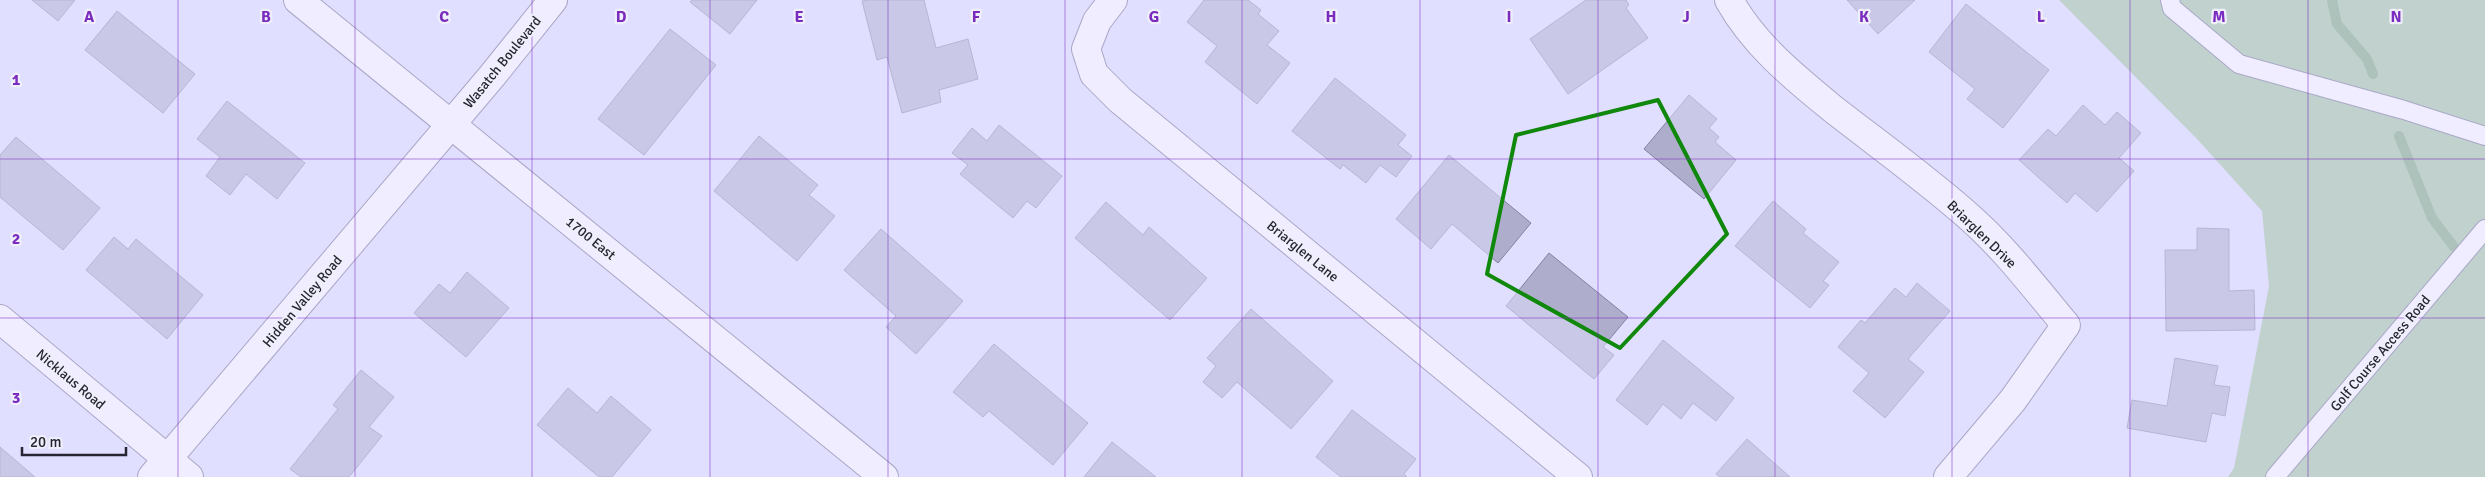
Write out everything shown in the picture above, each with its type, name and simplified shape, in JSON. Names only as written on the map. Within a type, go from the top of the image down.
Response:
[{"type":"street","name":"1700 East","points":[[298,0],[884,477]]},
{"type":"street","name":"Wasatch Boulevard","points":[[451,124],[552,0]]},
{"type":"street","name":"Briarglen Lane","points":[[1113,0],[1097,21],[1086,49],[1094,74],[1128,107],[1578,477]]},
{"type":"street","name":"Briarglen Drive","points":[[1729,0],[1740,20],[1768,52],[1805,86],[1968,216],[2023,273],[2066,325],[2013,400],[1948,477]]},
{"type":"street","name":"Hidden Valley Road","points":[[160,468],[451,124]]},
{"type":"street","name":"Nicklaus Road","points":[[0,320],[160,468],[189,477]]},
{"type":"lane","points":[[2170,0],[2172,8],[2240,64],[2404,110],[2485,136]]},
{"type":"lane","name":"Golf Course Access Road","points":[[2275,477],[2485,229]]},
{"type":"highlighted area","points":[[1658,100],[1727,234],[1620,348],[1487,274],[1516,135]]},
{"type":"green space","points":[[2059,0],[2485,0],[2485,477],[2228,477],[2234,468],[2269,286],[2262,211],[2198,140]]},
{"type":"building","points":[[32,0],[75,0],[58,21]]},
{"type":"building","points":[[692,0],[757,0],[730,34],[690,2]]},
{"type":"building","points":[[924,0],[936,48],[968,39],[978,79],[939,90],[941,102],[902,113],[887,57],[877,60],[862,1]]},
{"type":"building","points":[[1204,0],[1248,0],[1261,10],[1258,14],[1279,31],[1267,45],[1290,63],[1257,104],[1205,62],[1217,46],[1187,22]]},
{"type":"building","points":[[1586,0],[1626,0],[1629,5],[1626,8],[1648,38],[1568,94],[1530,39]]},
{"type":"building","points":[[1847,0],[1915,0],[1878,34]]},
{"type":"building","points":[[1966,4],[2049,70],[2003,128],[1967,99],[1975,89],[1929,52]]},
{"type":"building","points":[[117,11],[195,74],[163,113],[85,50]]},
{"type":"building","points":[[670,29],[716,65],[644,155],[598,119]]},
{"type":"building","points":[[1335,78],[1406,135],[1398,145],[1412,156],[1396,177],[1380,165],[1366,183],[1343,165],[1340,169],[1292,131]]},
{"type":"building","points":[[1689,95],[1717,119],[1709,128],[1719,137],[1715,142],[1736,160],[1704,199],[1644,149]]},
{"type":"building","points":[[227,101],[305,163],[277,199],[246,174],[230,195],[206,176],[220,157],[197,139]]},
{"type":"building","points":[[2083,105],[2105,125],[2117,112],[2141,133],[2119,158],[2134,171],[2097,212],[2075,193],[2067,203],[2019,160],[2048,129],[2056,136]]},
{"type":"building","points":[[999,125],[1062,176],[1036,208],[1027,201],[1013,218],[960,174],[968,165],[952,153],[972,128],[987,141]]},
{"type":"building","points":[[759,136],[818,185],[809,195],[835,216],[797,261],[714,191]]},
{"type":"building","points":[[16,137],[100,208],[63,250],[0,197],[0,155]]},
{"type":"building","points":[[1449,155],[1531,223],[1498,263],[1452,224],[1431,249],[1396,219]]},
{"type":"building","points":[[1773,201],[1806,229],[1803,233],[1839,262],[1823,281],[1829,285],[1810,308],[1735,246]]},
{"type":"building","points":[[1106,202],[1143,235],[1149,227],[1207,278],[1170,320],[1075,238]]},
{"type":"building","points":[[2197,228],[2229,229],[2229,291],[2254,290],[2255,330],[2166,331],[2165,250],[2197,250]]},
{"type":"building","points":[[881,229],[963,301],[916,354],[886,327],[896,316],[844,270]]},
{"type":"building","points":[[114,237],[128,249],[136,239],[203,295],[167,339],[86,270]]},
{"type":"building","points":[[1549,253],[1628,317],[1603,347],[1614,355],[1594,379],[1506,306]]},
{"type":"building","points":[[467,272],[509,308],[466,357],[414,313],[439,284],[450,293]]},
{"type":"building","points":[[1917,283],[1950,311],[1908,359],[1924,372],[1885,418],[1853,391],[1869,373],[1838,347],[1861,320],[1865,323],[1895,288],[1906,297]]},
{"type":"building","points":[[1251,309],[1333,381],[1291,429],[1237,382],[1222,398],[1203,382],[1216,366],[1207,358]]},
{"type":"building","points":[[1663,340],[1734,398],[1716,421],[1693,403],[1681,419],[1663,404],[1647,425],[1616,400]]},
{"type":"building","points":[[994,344],[1088,423],[1053,465],[989,411],[983,417],[953,392]]},
{"type":"building","points":[[2175,358],[2218,366],[2214,385],[2230,387],[2225,416],[2212,413],[2206,442],[2127,428],[2132,400],[2167,406]]},
{"type":"building","points":[[361,370],[394,397],[369,427],[382,436],[349,477],[301,477],[290,469],[338,409],[333,405]]},
{"type":"building","points":[[568,388],[597,413],[611,396],[651,430],[612,477],[599,477],[537,425]]},
{"type":"building","points":[[1352,410],[1416,459],[1404,474],[1407,477],[1341,477],[1316,457]]},
{"type":"building","points":[[1747,439],[1790,477],[1720,477],[1716,474]]},
{"type":"building","points":[[1112,442],[1156,477],[1084,477]]},
{"type":"building","points":[[0,447],[35,477],[0,477]]},
{"type":"waterway","points":[[2332,0],[2337,24],[2367,59],[2373,74]]},
{"type":"waterway","points":[[2399,136],[2432,218],[2454,247]]}]
